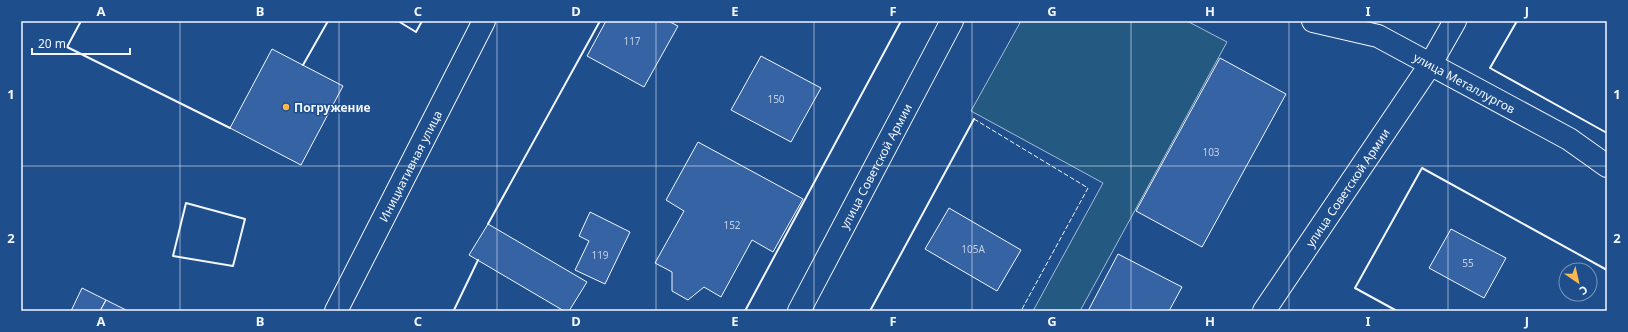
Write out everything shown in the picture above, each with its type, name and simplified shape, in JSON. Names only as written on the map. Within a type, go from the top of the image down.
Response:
[{"type":"street","name":"Инициативная улица","points":[[336,311],[484,21]]},
{"type":"street","name":"улица Советской Армии","points":[[799,311],[952,21]]},
{"type":"street","name":"улица Металлургов","points":[[1313,21],[1378,36],[1569,139],[1607,166]]},
{"type":"street","name":"улица Советской Армии","points":[[1264,311],[1430,65],[1456,21]]},
{"type":"shaded area","points":[[1021,21],[1187,21],[1227,42],[1080,311],[1033,311],[1103,183],[971,111]]},
{"type":"building","points":[[606,21],[668,21],[678,26],[644,87],[587,56]]},
{"type":"building","name":"Погружение","points":[[272,49],[343,86],[301,165],[230,128]]},
{"type":"building","points":[[761,56],[821,88],[791,142],[731,110]]},
{"type":"building","points":[[1220,58],[1286,94],[1202,247],[1136,211]]},
{"type":"building","points":[[698,142],[803,199],[773,252],[752,240],[721,297],[704,287],[688,300],[672,291],[672,272],[655,263],[684,211],[666,200]]},
{"type":"building","points":[[949,208],[1021,250],[997,291],[925,249]]},
{"type":"building","points":[[590,212],[630,232],[605,284],[575,270],[589,241],[579,236]]},
{"type":"building","points":[[488,224],[587,282],[569,311],[564,311],[469,255]]},
{"type":"building","points":[[1451,229],[1506,258],[1484,298],[1429,268]]},
{"type":"building","points":[[1118,254],[1182,287],[1169,311],[1088,311]]},
{"type":"building","points":[[82,288],[106,300],[100,311],[71,311]]},
{"type":"building","points":[[106,300],[128,311],[100,311]]},
{"type":"fence","points":[[974,119],[1088,188],[1021,311]]},
{"type":"wall","points":[[81,21],[67,47],[230,128]]},
{"type":"wall","points":[[303,65],[328,21]]},
{"type":"wall","points":[[398,21],[416,32],[422,21]]},
{"type":"wall","points":[[488,224],[600,21]]},
{"type":"wall","points":[[745,311],[901,21]]},
{"type":"wall","points":[[1517,21],[1490,68],[1607,133]]},
{"type":"wall","points":[[870,311],[974,119]]},
{"type":"wall","points":[[1397,311],[1355,288],[1422,168],[1607,270]]},
{"type":"wall","points":[[186,203],[245,219],[233,266],[173,256],[186,203]]},
{"type":"wall","points":[[454,310],[478,260]]},
{"type":"place","name":"Погружение","points":[[286,107]]}]
